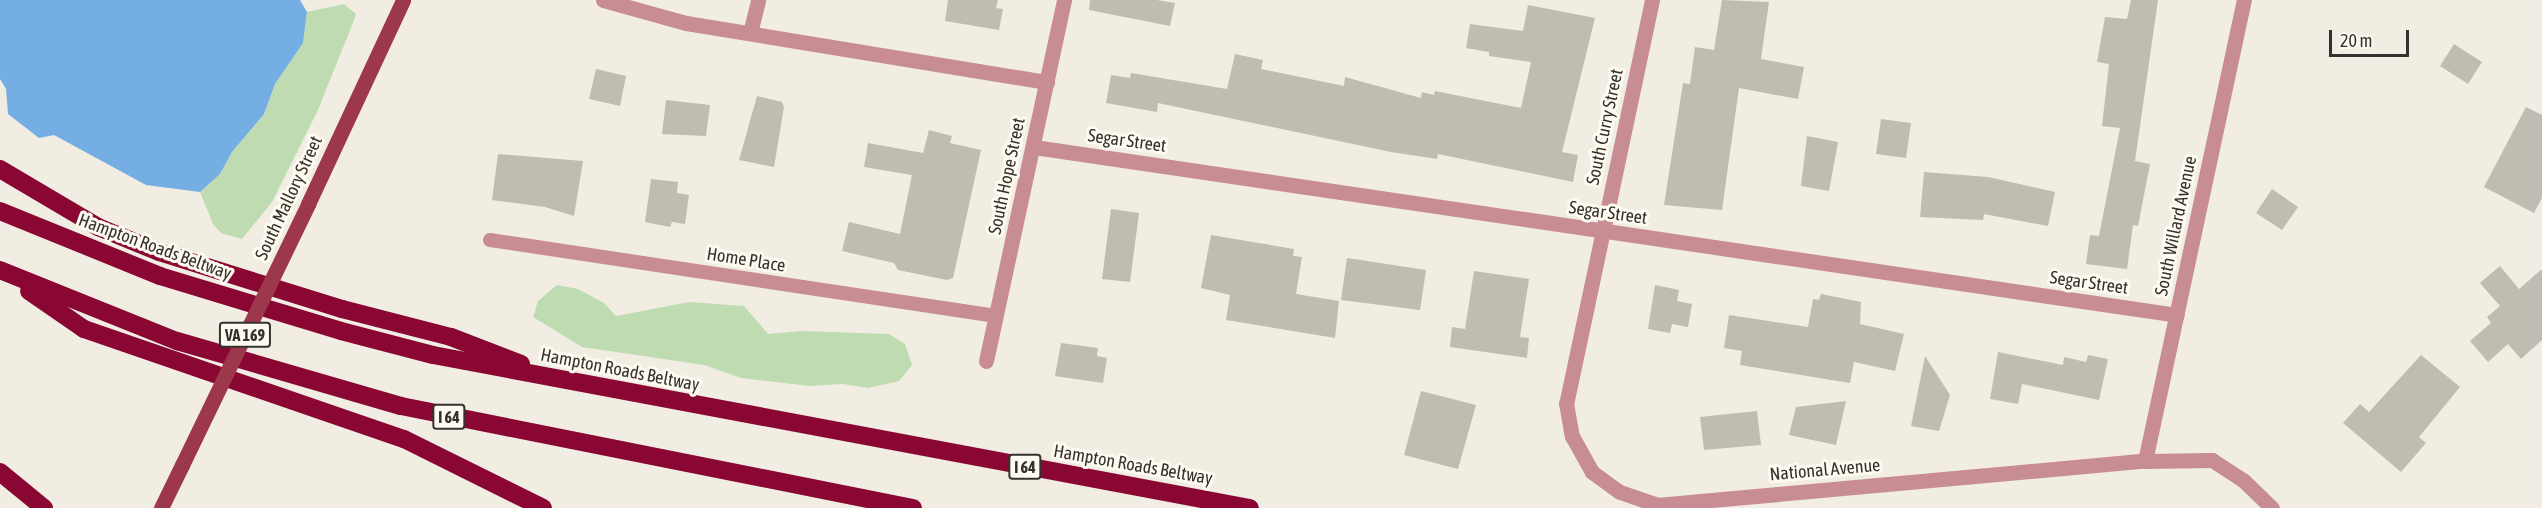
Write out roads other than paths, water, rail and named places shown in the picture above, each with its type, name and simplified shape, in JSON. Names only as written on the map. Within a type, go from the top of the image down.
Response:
[{"type":"highway","points":[[0,169],[98,226],[159,252],[342,309],[451,337],[574,384]]},
{"type":"highway","name":"Hampton Roads Beltway","points":[[0,211],[160,276],[341,332],[574,384],[1250,508]]},
{"type":"highway","points":[[0,271],[84,329],[404,439],[543,508]]},
{"type":"highway","name":"I 64","points":[[0,271],[177,341],[401,406],[913,508]]},
{"type":"highway","points":[[0,472],[44,508]]},
{"type":"main road","name":"South Mallory Street","points":[[161,508],[308,204],[403,0]]},
{"type":"street","points":[[603,0],[664,19],[1047,82]]},
{"type":"street","points":[[750,33],[758,0]]},
{"type":"street","name":"South Hope Street","points":[[986,361],[1064,0]]},
{"type":"street","name":"South Curry Street","points":[[1566,403],[1652,0]]},
{"type":"street","name":"South Willard Avenue","points":[[2145,461],[2244,0]]},
{"type":"street","name":"Segar Street","points":[[1034,147],[2177,315]]},
{"type":"street","name":"National Avenue","points":[[1566,403],[1572,436],[1592,472],[1620,492],[1657,505],[2145,461],[2212,460],[2244,481],[2272,508]]},
{"type":"lane","name":"Home Place","points":[[490,240],[996,316]]},
{"type":"water","points":[[0,0],[300,0],[307,12],[303,43],[275,84],[264,114],[232,152],[220,174],[200,192],[146,185],[54,135],[39,138],[8,114],[6,89],[0,79]]}]
